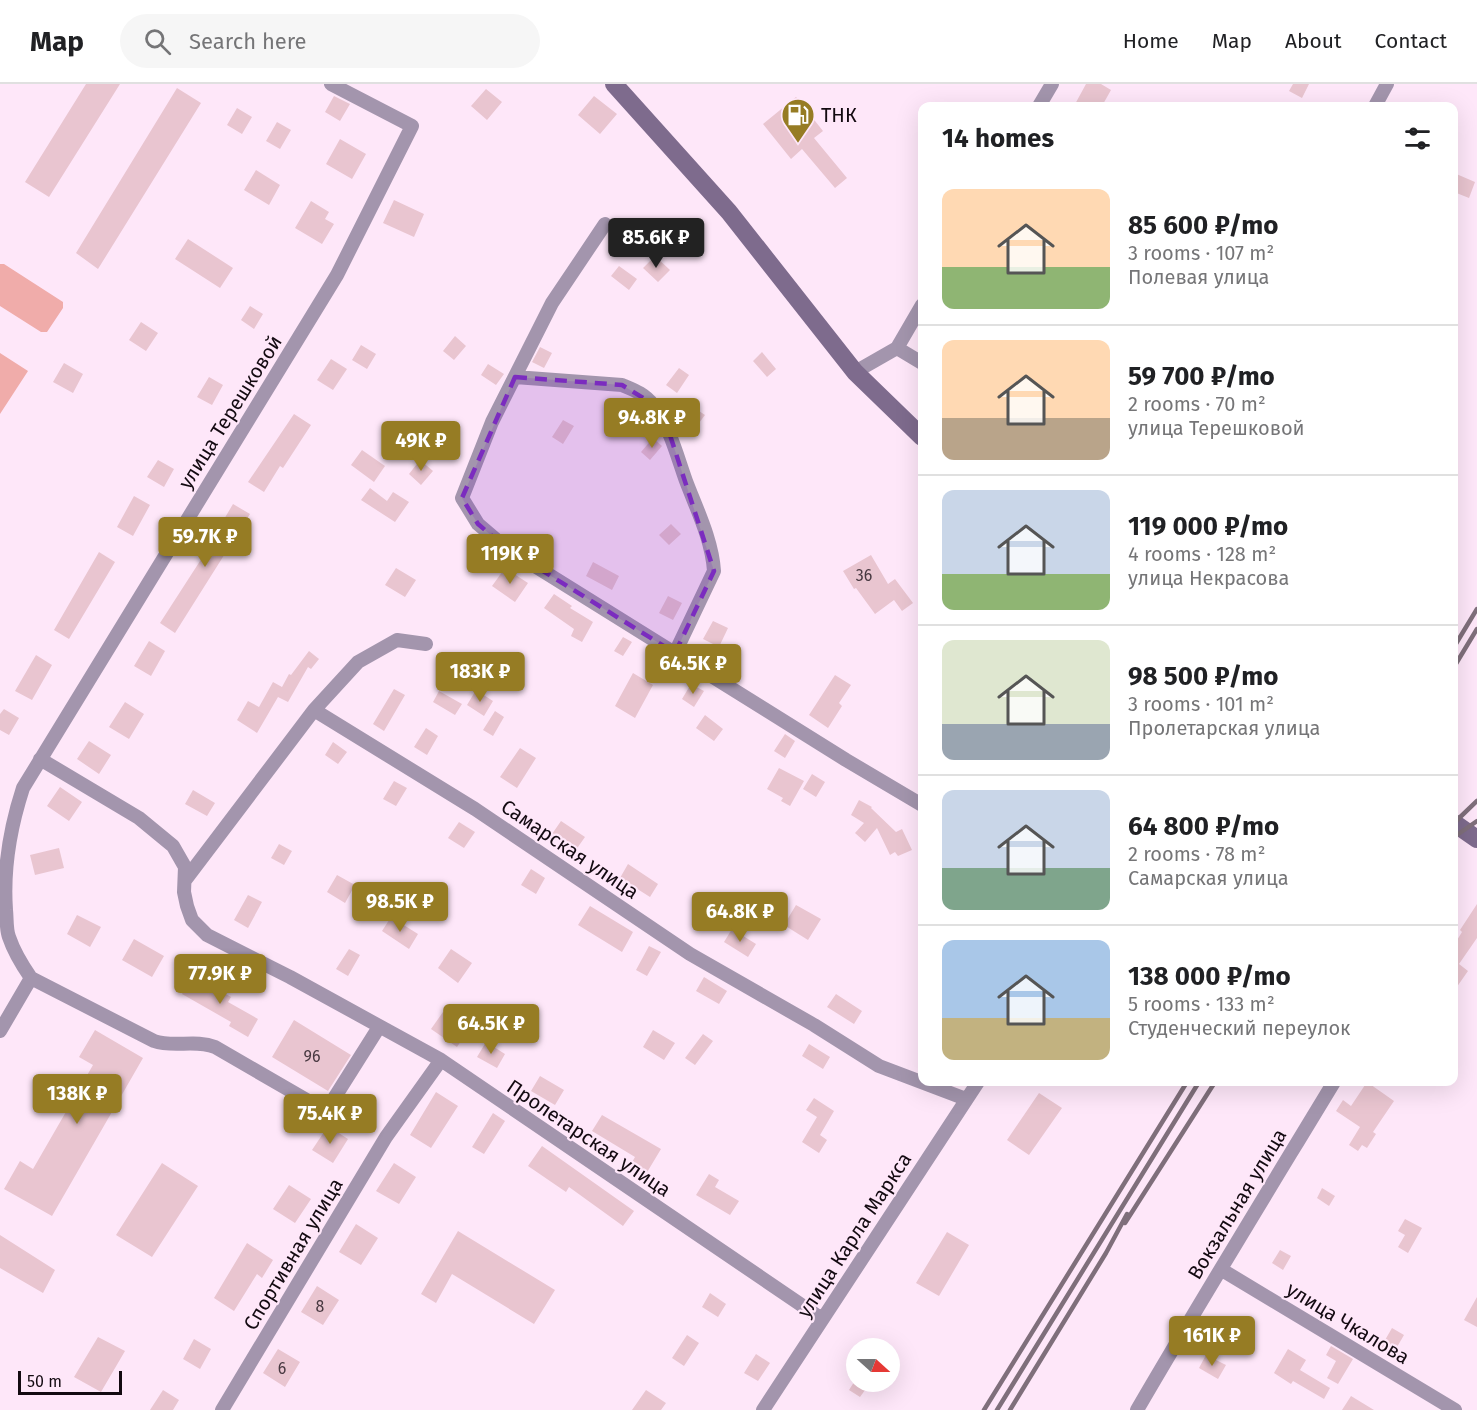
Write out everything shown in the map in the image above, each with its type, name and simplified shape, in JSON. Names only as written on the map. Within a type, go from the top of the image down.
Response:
[{"type":"street","name":"улица Терешковой","points":[[31,978],[20,962],[8,936],[4,888],[8,846],[23,788],[337,275],[412,126],[331,84]]},
{"type":"street","points":[[614,84],[729,212],[855,372],[918,433]]},
{"type":"street","points":[[1041,102],[1052,84]]},
{"type":"street","points":[[1377,102],[1387,84]]},
{"type":"street","points":[[605,224],[552,303],[492,422],[462,498],[478,524],[506,548],[918,803]]},
{"type":"street","points":[[855,372],[897,348],[918,311]]},
{"type":"street","points":[[897,348],[918,361]]},
{"type":"street","points":[[515,376],[622,386],[638,391],[653,404],[669,432],[713,556],[714,570],[675,653]]},
{"type":"street","points":[[186,879],[314,710],[358,662],[397,640],[426,644]]},
{"type":"street","name":"Самарская улица","points":[[314,710],[475,809],[690,954],[814,1025],[879,1066],[918,1081]]},
{"type":"street","name":"Пролетарская улица","points":[[40,759],[139,818],[173,846],[185,867],[184,892],[192,920],[207,935],[291,977],[441,1060],[822,1319]]},
{"type":"street","points":[[1458,826],[1477,839]]},
{"type":"street","points":[[0,1031],[31,978],[154,1041],[169,1045],[200,1043],[215,1047],[317,1106],[324,1107],[333,1100],[379,1027]]},
{"type":"street","name":"Спортивная улица","points":[[222,1410],[386,1137],[441,1060]]},
{"type":"street","name":"Самарская улица","points":[[932,1086],[966,1099]]},
{"type":"street","name":"улица Карла Маркса","points":[[763,1410],[975,1086]]},
{"type":"street","name":"Вокзальная улица","points":[[1137,1410],[1332,1086]]},
{"type":"street","name":"улица Чкалова","points":[[1222,1270],[1455,1410]]},
{"type":"highlighted area","points":[[515,377],[622,385],[653,404],[669,432],[714,571],[675,653],[506,548],[478,524],[462,498]]},
{"type":"shaded area","points":[[0,264],[4,264],[63,302],[63,308],[47,332],[41,332],[0,306]]},
{"type":"shaded area","points":[[0,353],[28,371],[0,414]]},
{"type":"building","points":[[86,84],[120,84],[49,197],[25,182]]},
{"type":"building","points":[[1086,84],[1101,84],[1111,90],[1104,102],[1076,102]]},
{"type":"building","points":[[1293,84],[1309,84],[1302,98],[1289,91]]},
{"type":"building","points":[[177,88],[201,103],[98,269],[76,253]]},
{"type":"building","points":[[486,89],[502,102],[487,120],[471,106]]},
{"type":"building","points":[[334,96],[350,104],[340,121],[325,112]]},
{"type":"building","points":[[594,96],[617,114],[600,134],[578,115]]},
{"type":"building","name":"ТНК","points":[[796,97],[823,131],[814,138],[847,178],[835,188],[802,149],[791,159],[763,124]]},
{"type":"building","points":[[237,108],[252,117],[242,134],[227,125]]},
{"type":"building","points":[[277,122],[291,130],[280,149],[266,141]]},
{"type":"building","points":[[340,139],[366,154],[352,179],[326,164]]},
{"type":"building","points":[[256,170],[280,185],[269,205],[244,190]]},
{"type":"building","points":[[1458,175],[1475,182],[1469,198],[1458,194]]},
{"type":"building","points":[[394,200],[424,214],[414,237],[383,223]]},
{"type":"building","points":[[311,201],[329,212],[325,219],[334,224],[322,244],[295,228]]},
{"type":"building","points":[[188,239],[233,268],[220,288],[175,259]]},
{"type":"building","points":[[655,256],[670,270],[658,282],[643,268]]},
{"type":"building","points":[[619,266],[637,279],[629,290],[611,276]]},
{"type":"building","points":[[250,306],[263,314],[254,329],[241,320]]},
{"type":"building","points":[[141,322],[158,333],[146,351],[129,340]]},
{"type":"building","points":[[455,336],[466,346],[454,360],[443,351]]},
{"type":"building","points":[[361,345],[376,354],[367,369],[352,360]]},
{"type":"building","points":[[540,347],[552,353],[544,368],[532,362]]},
{"type":"building","points":[[762,352],[776,369],[767,377],[753,361]]},
{"type":"building","points":[[331,359],[347,369],[333,390],[317,380]]},
{"type":"building","points":[[64,363],[83,374],[73,393],[53,382]]},
{"type":"building","points":[[488,364],[504,374],[496,385],[481,375]]},
{"type":"building","points":[[679,368],[689,375],[677,393],[666,385]]},
{"type":"building","points":[[209,377],[223,385],[212,405],[197,397]]},
{"type":"building","points":[[696,409],[705,415],[693,431],[684,424]]},
{"type":"building","points":[[294,414],[311,425],[283,468],[280,466],[264,492],[248,482]]},
{"type":"building","points":[[563,420],[574,426],[563,444],[552,437]]},
{"type":"building","points":[[653,438],[662,446],[650,460],[641,452]]},
{"type":"building","points":[[362,450],[385,466],[374,482],[351,465]]},
{"type":"building","points":[[158,460],[174,469],[164,487],[147,477]]},
{"type":"building","points":[[420,460],[433,471],[421,485],[409,474]]},
{"type":"building","points":[[370,488],[387,501],[393,492],[409,502],[395,522],[361,500]]},
{"type":"building","points":[[134,496],[150,505],[133,536],[117,527]]},
{"type":"building","points":[[233,504],[250,514],[175,633],[160,623],[211,544]]},
{"type":"building","points":[[671,524],[681,534],[669,545],[659,535]]},
{"type":"building","points":[[538,536],[551,543],[545,554],[532,547]]},
{"type":"building","points":[[99,552],[115,562],[69,639],[54,630]]},
{"type":"building","points":[[871,555],[888,584],[895,579],[913,603],[902,611],[894,600],[875,614],[856,588],[854,589],[843,571]]},
{"type":"building","points":[[593,562],[619,576],[612,590],[586,576]]},
{"type":"building","points":[[396,568],[416,580],[405,597],[385,585]]},
{"type":"building","points":[[505,568],[528,583],[515,602],[492,586]]},
{"type":"building","points":[[554,594],[572,606],[570,608],[593,622],[582,642],[571,636],[574,629],[544,608]]},
{"type":"building","points":[[668,596],[682,603],[673,620],[659,613]]},
{"type":"building","points":[[713,621],[728,628],[719,647],[703,639]]},
{"type":"building","points":[[623,637],[632,642],[623,656],[614,651]]},
{"type":"building","points":[[149,641],[165,651],[151,676],[134,666]]},
{"type":"building","points":[[309,651],[319,659],[311,669],[308,667],[288,702],[278,697],[257,733],[237,720],[248,701],[259,707],[273,682],[282,687],[289,674],[291,675]]},
{"type":"building","points":[[36,655],[52,665],[32,700],[15,691]]},
{"type":"building","points":[[633,673],[653,685],[635,718],[615,706]]},
{"type":"building","points":[[835,675],[851,685],[839,703],[842,706],[828,728],[809,715]]},
{"type":"building","points":[[691,684],[704,691],[694,707],[682,699]]},
{"type":"building","points":[[394,689],[405,695],[384,731],[373,724]]},
{"type":"building","points":[[476,690],[493,701],[484,716],[467,705]]},
{"type":"building","points":[[439,691],[462,704],[455,715],[433,702]]},
{"type":"building","points":[[125,702],[144,714],[129,739],[109,727]]},
{"type":"building","points":[[4,709],[19,718],[9,735],[0,730],[0,714]]},
{"type":"building","points":[[495,711],[504,717],[493,736],[483,730]]},
{"type":"building","points":[[705,715],[723,729],[714,741],[696,728]]},
{"type":"building","points":[[426,728],[438,736],[427,755],[414,747]]},
{"type":"building","points":[[785,734],[795,741],[785,758],[774,751]]},
{"type":"building","points":[[89,741],[111,755],[99,774],[77,759]]},
{"type":"building","points":[[333,742],[347,752],[338,764],[325,755]]},
{"type":"building","points":[[520,748],[536,758],[517,788],[500,777]]},
{"type":"building","points":[[779,768],[804,781],[790,806],[781,801],[783,798],[767,789]]},
{"type":"building","points":[[812,774],[825,782],[816,797],[803,789]]},
{"type":"building","points":[[394,781],[407,788],[396,806],[383,799]]},
{"type":"building","points":[[60,787],[82,802],[69,821],[47,806]]},
{"type":"building","points":[[193,790],[215,803],[207,816],[185,804]]},
{"type":"building","points":[[859,800],[872,807],[896,832],[902,829],[912,850],[898,856],[895,852],[890,855],[877,828],[865,842],[855,833],[864,823],[851,815]]},
{"type":"building","points":[[561,821],[585,837],[573,854],[564,847],[566,844],[552,834]]},
{"type":"building","points":[[459,822],[475,832],[464,848],[448,838]]},
{"type":"building","points":[[279,844],[292,851],[284,865],[271,858]]},
{"type":"building","points":[[59,848],[64,868],[35,875],[30,855]]},
{"type":"building","points":[[628,864],[658,884],[650,897],[620,878]]},
{"type":"building","points":[[531,869],[545,878],[536,894],[521,885]]},
{"type":"building","points":[[337,875],[355,885],[345,903],[327,892]]},
{"type":"building","points":[[429,889],[447,901],[438,915],[420,904]]},
{"type":"building","points":[[248,895],[262,902],[248,928],[234,920]]},
{"type":"building","points":[[1477,904],[1477,938],[1459,964],[1468,971],[1458,985],[1458,938],[1462,932],[1460,930]]},
{"type":"building","points":[[796,905],[821,919],[808,940],[784,925]]},
{"type":"building","points":[[590,906],[633,932],[622,952],[578,925]]},
{"type":"building","points":[[77,915],[101,927],[90,947],[67,934]]},
{"type":"building","points":[[391,917],[418,934],[409,949],[382,931]]},
{"type":"building","points":[[732,929],[756,944],[748,957],[724,942]]},
{"type":"building","points":[[134,939],[164,956],[152,977],[122,960]]},
{"type":"building","points":[[649,946],[661,952],[647,976],[636,970]]},
{"type":"building","points":[[349,949],[360,955],[348,976],[336,969]]},
{"type":"building","points":[[451,949],[472,963],[458,983],[438,968]]},
{"type":"building","points":[[193,975],[231,997],[228,1002],[258,1019],[248,1037],[229,1026],[231,1022],[182,994]]},
{"type":"building","points":[[704,977],[727,991],[719,1004],[696,991]]},
{"type":"building","points":[[836,994],[862,1011],[854,1024],[827,1007]]},
{"type":"building","points":[[443,1012],[469,1029],[457,1047],[431,1029]]},
{"type":"building","points":[[294,1020],[351,1055],[328,1091],[272,1057]]},
{"type":"building","points":[[95,1030],[143,1058],[52,1216],[4,1189],[20,1161],[33,1169],[93,1065],[79,1057]]},
{"type":"building","points":[[653,1030],[675,1043],[664,1060],[643,1047]]},
{"type":"building","points":[[703,1034],[713,1041],[695,1065],[685,1058]]},
{"type":"building","points":[[486,1042],[505,1054],[497,1068],[477,1057]]},
{"type":"building","points":[[809,1044],[830,1057],[823,1069],[802,1056]]},
{"type":"building","points":[[540,1076],[564,1090],[555,1105],[531,1091]]},
{"type":"building","points":[[1364,1086],[1373,1086],[1394,1101],[1373,1132],[1376,1134],[1367,1148],[1362,1145],[1358,1151],[1349,1145],[1360,1127],[1336,1111],[1343,1100],[1351,1106]]},
{"type":"building","points":[[436,1092],[458,1106],[431,1148],[410,1135]]},
{"type":"building","points":[[1039,1093],[1062,1108],[1029,1155],[1007,1140]]},
{"type":"building","points":[[814,1098],[834,1111],[820,1135],[827,1140],[819,1153],[802,1142],[817,1117],[806,1110]]},
{"type":"building","points":[[493,1113],[505,1121],[484,1154],[472,1147]]},
{"type":"building","points":[[602,1115],[661,1149],[646,1174],[631,1164],[635,1157],[592,1131]]},
{"type":"building","points":[[328,1126],[348,1139],[333,1163],[312,1150]]},
{"type":"building","points":[[542,1146],[634,1211],[623,1226],[569,1187],[566,1192],[528,1166]]},
{"type":"building","points":[[162,1163],[198,1186],[152,1257],[116,1235]]},
{"type":"building","points":[[394,1163],[416,1177],[399,1204],[376,1191]]},
{"type":"building","points":[[709,1174],[719,1180],[715,1187],[739,1201],[730,1215],[696,1195]]},
{"type":"building","points":[[289,1185],[311,1199],[295,1223],[273,1209]]},
{"type":"building","points":[[1322,1188],[1335,1196],[1329,1206],[1317,1198]]},
{"type":"building","points":[[1405,1219],[1422,1228],[1408,1253],[1398,1247],[1405,1235],[1398,1231]]},
{"type":"building","points":[[356,1224],[378,1238],[361,1265],[339,1252]]},
{"type":"building","points":[[458,1231],[555,1290],[534,1324],[452,1274],[436,1303],[421,1294]]},
{"type":"building","points":[[947,1232],[969,1245],[939,1296],[916,1283]]},
{"type":"building","points":[[0,1235],[55,1270],[43,1293],[0,1268]]},
{"type":"building","points":[[247,1243],[273,1260],[262,1278],[257,1274],[234,1311],[214,1298]]},
{"type":"building","points":[[1280,1250],[1291,1256],[1283,1270],[1272,1263]]},
{"type":"building","points":[[317,1286],[339,1300],[323,1325],[301,1312]]},
{"type":"building","points":[[710,1293],[726,1304],[718,1317],[702,1307]]},
{"type":"building","points":[[1477,1297],[1477,1327],[1464,1320]]},
{"type":"building","points":[[1392,1328],[1404,1335],[1393,1354],[1381,1347]]},
{"type":"building","points":[[687,1335],[699,1343],[684,1366],[672,1358]]},
{"type":"building","points":[[98,1337],[125,1351],[101,1392],[74,1377]]},
{"type":"building","points":[[194,1339],[211,1349],[200,1369],[183,1359]]},
{"type":"building","points":[[1331,1346],[1353,1359],[1338,1384],[1327,1378],[1336,1361],[1326,1355]]},
{"type":"building","points":[[278,1349],[300,1362],[285,1387],[263,1373]]},
{"type":"building","points":[[1288,1349],[1306,1360],[1300,1370],[1330,1388],[1324,1399],[1293,1381],[1291,1384],[1274,1373]]},
{"type":"building","points":[[756,1354],[770,1363],[758,1381],[744,1373]]},
{"type":"building","points":[[1206,1355],[1226,1365],[1218,1379],[1199,1368]]},
{"type":"building","points":[[163,1390],[179,1400],[173,1410],[150,1410]]},
{"type":"building","points":[[646,1390],[666,1403],[661,1410],[632,1410]]},
{"type":"building","points":[[852,1392],[864,1392],[860,1397]]},
{"type":"building","points":[[1351,1396],[1374,1410],[1342,1410]]},
{"type":"railway","points":[[1458,640],[1477,609]]},
{"type":"railway","points":[[1458,660],[1477,629]]},
{"type":"railway","points":[[1458,819],[1477,801]]},
{"type":"railway","points":[[1458,834],[1477,821]]},
{"type":"railway","points":[[984,1410],[1185,1086]]},
{"type":"railway","points":[[997,1410],[1197,1086]]},
{"type":"railway","points":[[1125,1223],[1212,1086]]},
{"type":"railway","points":[[1010,1410],[1106,1253],[1127,1214]]},
{"type":"place","name":"ТНК","points":[[798,144]]}]
